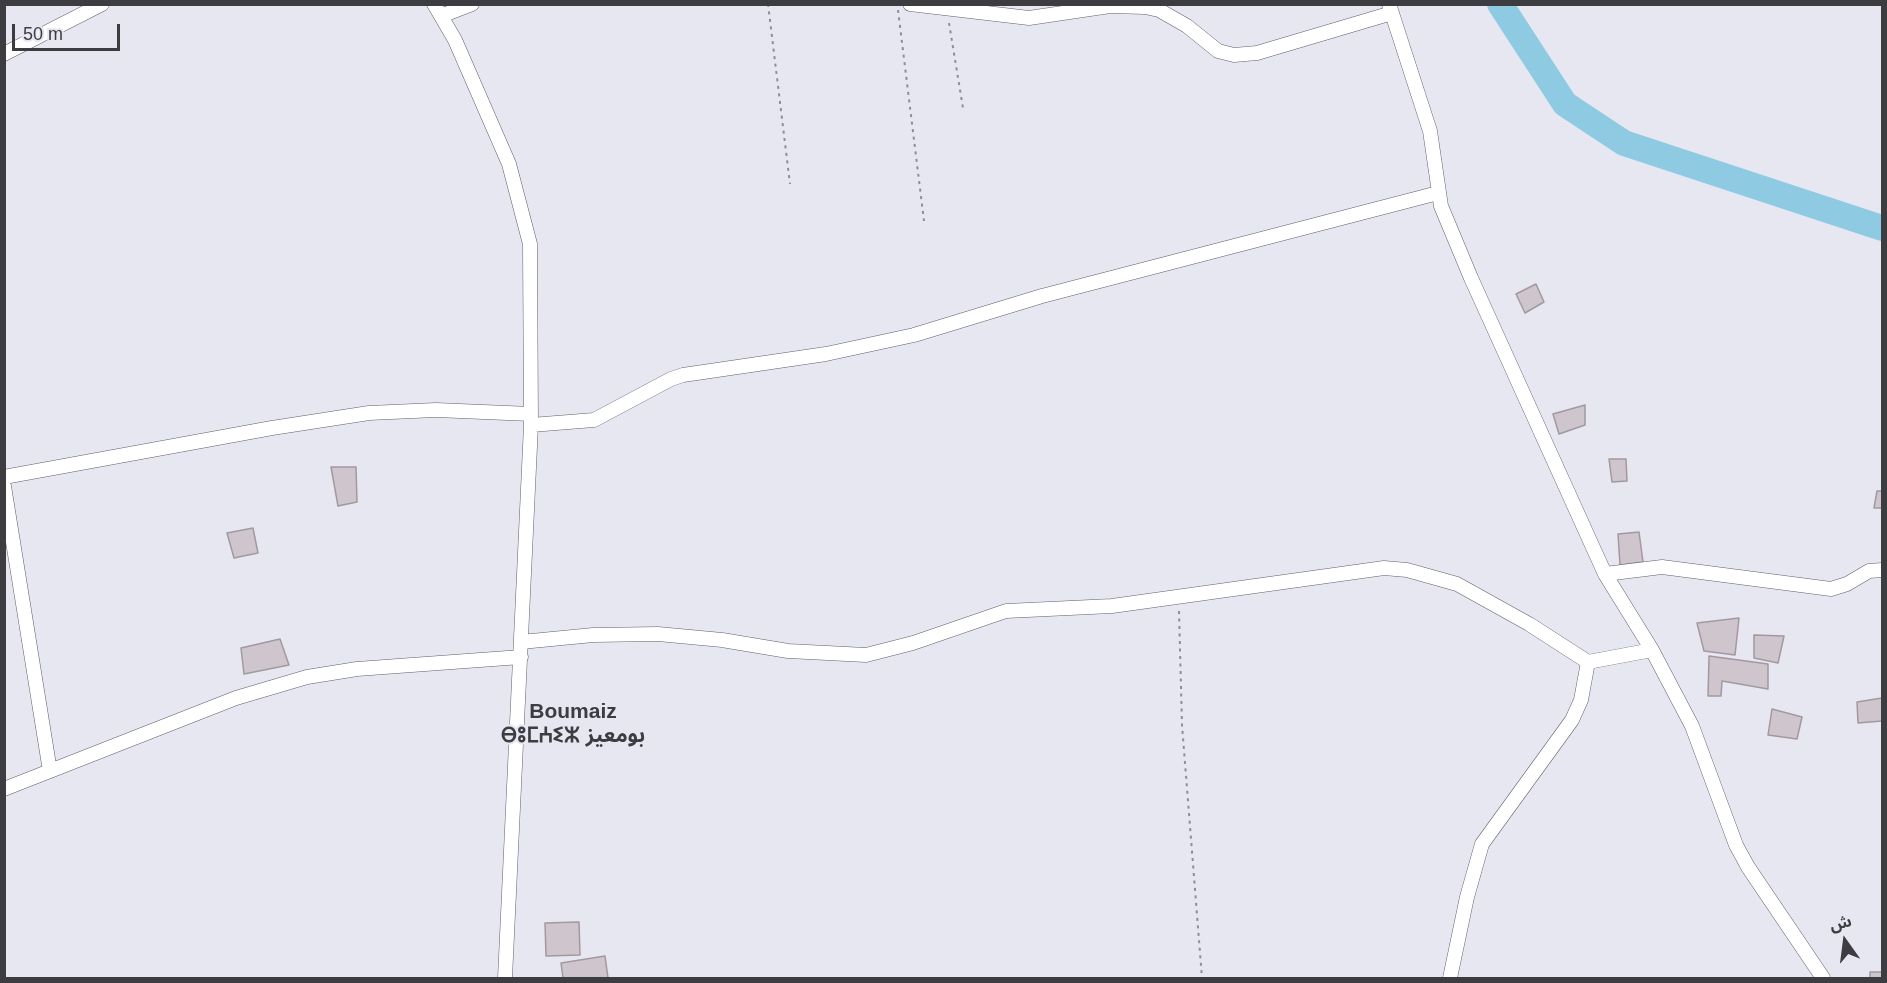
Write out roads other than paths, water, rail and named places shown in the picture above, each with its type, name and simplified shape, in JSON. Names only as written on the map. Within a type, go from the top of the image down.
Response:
[{"type":"street","points":[[4,54],[102,4]]},
{"type":"street","points":[[472,4],[437,10],[455,40],[509,164],[530,244],[531,419],[505,978]]},
{"type":"street","points":[[910,4],[1029,18],[1110,6],[1145,7],[1159,10],[1187,26],[1218,51],[1234,55],[1291,44],[1390,9],[1430,131],[1438,193],[1444,216],[1471,278],[1605,574],[1652,650],[1692,726],[1728,827],[1744,860],[1823,978]]},
{"type":"street","points":[[4,477],[272,428],[369,413],[436,410],[531,419],[594,420],[671,379],[683,375],[826,354],[914,335],[1042,296],[1438,193]]},
{"type":"street","points":[[4,486],[50,771]]},
{"type":"street","points":[[1605,574],[1662,567],[1831,589],[1846,584],[1869,571],[1882,570]]},
{"type":"street","points":[[521,642],[593,635],[658,634],[722,640],[788,651],[866,655],[913,643],[1006,611],[1112,606],[1384,568],[1407,570],[1457,584],[1529,624],[1588,662],[1652,650]]},
{"type":"street","points":[[4,789],[236,698],[307,677],[357,669],[521,657]]},
{"type":"street","points":[[1450,978],[1467,897],[1482,844],[1572,720],[1581,700],[1588,662]]},
{"type":"waterway","points":[[1500,4],[1565,104],[1624,143],[1882,228]]},
{"type":"district","name":"Boumaiz ⴱⵓⵎⵄⵉⵣ بومعيز","points":[[573,724]]}]
